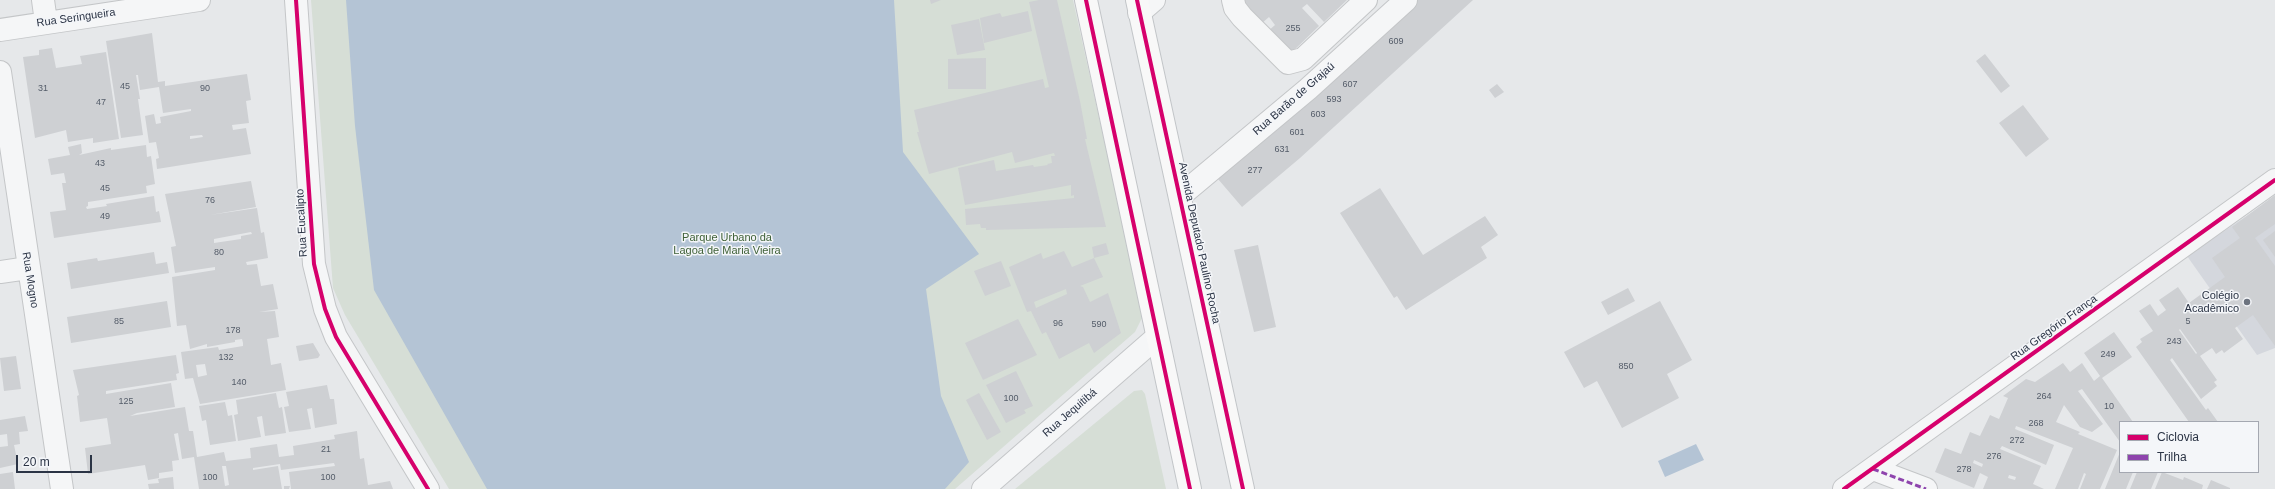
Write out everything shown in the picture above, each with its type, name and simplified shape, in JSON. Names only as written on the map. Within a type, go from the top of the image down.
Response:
[{"type":"main road","points":[[1086,0],[1190,489]]},
{"type":"main road","name":"Avenida Deputado Paulino Rocha","points":[[1143,4],[1180,196],[1243,489]]},
{"type":"street","points":[[43,0],[46,22]]},
{"type":"street","name":"Rua Seringueira","points":[[0,30],[199,0]]},
{"type":"street","name":"Rua Eucalipto","points":[[296,0],[314,264],[325,308],[336,338],[428,489]]},
{"type":"street","points":[[1233,0],[1235,8],[1242,17],[1288,63],[1303,59],[1366,0]]},
{"type":"street","name":"Rua Barão de Grajaú","points":[[1180,196],[1308,89],[1406,0]]},
{"type":"street","name":"Rua Mogno","points":[[0,72],[62,489]]},
{"type":"street","name":"Rua Gregório França","points":[[1844,489],[2275,180]]},
{"type":"street","points":[[0,272],[28,268]]},
{"type":"street","name":"Rua Jequitibá","points":[[983,489],[1157,337]]},
{"type":"street","points":[[1873,468],[1926,489]]},
{"type":"shaded area","name":"Colégio Acadêmico","points":[[2275,197],[2275,348],[2257,355],[2187,256]]},
{"type":"green space","name":"Parque Urbano da Lagoa de Maria Vieira","points":[[311,0],[1073,0],[1143,316],[1135,332],[955,489],[449,489],[345,315],[333,288]]},
{"type":"green space","points":[[1142,390],[1145,394],[1166,489],[1015,489],[1134,391]]},
{"type":"water","name":"Parque Urbano da Lagoa de Maria Vieira","points":[[346,0],[894,0],[903,152],[979,254],[926,289],[941,396],[969,462],[945,489],[487,489],[374,290],[355,126]]},
{"type":"water","points":[[1696,444],[1704,460],[1665,477],[1658,461]]},
{"type":"building","points":[[930,0],[941,0],[931,4]]},
{"type":"building","points":[[1039,0],[1057,0],[1080,101],[1087,139],[1085,139],[1106,227],[986,230],[986,228],[981,228],[980,224],[966,225],[965,209],[1074,198],[1074,195],[1071,196],[1071,185],[965,205],[958,168],[994,160],[996,171],[1033,165],[1034,167],[1048,165],[1047,164],[1052,163],[1051,156],[1055,156],[1054,153],[1015,163],[1012,152],[929,174],[917,132],[919,132],[914,110],[1043,79],[1045,88],[1049,87],[1029,2]]},
{"type":"building","points":[[1242,0],[1347,0],[1324,22],[1307,4],[1302,8],[1319,26],[1289,55],[1267,32],[1275,25],[1269,17],[1261,24]]},
{"type":"building","points":[[1414,0],[1473,0],[1300,158],[1242,207],[1218,179]]},
{"type":"building","points":[[1028,11],[1032,31],[984,43],[980,18],[1000,13],[1002,17]]},
{"type":"building","points":[[979,19],[985,50],[957,55],[951,25]]},
{"type":"building","points":[[152,33],[158,82],[165,81],[165,86],[247,74],[251,100],[246,101],[249,123],[232,125],[233,130],[246,128],[251,154],[157,169],[156,159],[159,158],[156,142],[149,143],[145,116],[154,114],[156,124],[161,123],[160,117],[191,111],[191,109],[163,113],[159,87],[140,90],[138,75],[136,75],[143,135],[121,138],[106,41]],"holes":[[[202,135],[203,137],[190,139],[190,136]]]},
{"type":"building","points":[[52,48],[56,68],[82,64],[80,56],[106,52],[119,139],[93,143],[93,138],[68,142],[66,130],[35,138],[23,57],[39,55],[39,50]]},
{"type":"building","points":[[1985,54],[2010,86],[2001,93],[1976,61]]},
{"type":"building","points":[[986,58],[986,89],[948,89],[948,59]]},
{"type":"building","points":[[1497,84],[1504,92],[1495,98],[1489,90]]},
{"type":"building","points":[[2023,105],[2049,139],[2026,157],[1999,123]]},
{"type":"building","points":[[81,144],[82,153],[79,155],[111,148],[111,150],[146,145],[147,157],[151,156],[155,184],[146,186],[147,193],[88,202],[88,206],[86,207],[87,209],[107,206],[106,204],[154,196],[156,212],[159,211],[161,222],[54,238],[50,212],[66,210],[62,183],[66,183],[64,173],[51,175],[48,159],[70,155],[68,147]]},
{"type":"building","points":[[251,181],[256,207],[210,215],[257,208],[261,233],[264,232],[268,258],[246,262],[247,265],[257,264],[261,286],[273,284],[278,309],[259,312],[275,311],[279,337],[267,339],[271,365],[281,363],[286,390],[200,404],[193,378],[185,379],[181,352],[218,347],[219,350],[243,346],[243,343],[242,339],[235,340],[235,342],[207,347],[207,344],[190,349],[186,325],[177,326],[172,277],[215,270],[215,267],[175,273],[171,247],[176,246],[165,194]],"holes":[[[251,232],[252,234],[241,236],[241,239],[214,243],[214,239]],[[205,364],[207,375],[198,377],[196,365]]]},
{"type":"building","points":[[1380,188],[1423,255],[1485,216],[1498,235],[1481,247],[1487,258],[1406,310],[1397,296],[1394,298],[1340,213]]},
{"type":"building","points":[[2275,195],[2275,224],[2255,238],[2275,266],[2275,346],[2253,315],[2235,328],[2243,339],[2224,353],[2222,350],[2216,354],[2212,348],[2200,356],[2217,380],[2214,382],[2217,386],[2201,399],[2172,358],[2170,360],[2206,410],[2208,408],[2217,421],[2188,421],[2136,347],[2142,342],[2140,339],[2153,331],[2139,311],[2150,304],[2158,316],[2166,310],[2159,300],[2178,287],[2189,303],[2225,277],[2212,258],[2240,238],[2232,227]],"holes":[[[2180,329],[2197,353],[2196,354],[2179,330]]]},
{"type":"building","points":[[2275,231],[2275,257],[2263,240]]},
{"type":"building","points":[[1106,243],[1109,254],[1094,258],[1092,247]]},
{"type":"building","points":[[1258,245],[1276,327],[1254,332],[1234,250]]},
{"type":"building","points":[[1064,251],[1072,267],[1094,258],[1103,277],[1080,286],[1083,287],[1090,302],[1108,293],[1121,333],[1094,353],[1089,343],[1059,359],[1046,332],[1042,334],[1031,311],[1027,312],[1009,267],[1041,253],[1043,259]],"holes":[[[1066,289],[1067,294],[1036,308],[1034,302]]]},
{"type":"building","points":[[154,252],[156,264],[167,262],[169,273],[71,289],[67,263],[97,258],[98,261]]},
{"type":"building","points":[[1001,261],[1011,286],[985,296],[974,271]]},
{"type":"building","points":[[1628,288],[1635,301],[1608,315],[1601,302]]},
{"type":"building","points":[[167,301],[171,327],[71,343],[67,317]]},
{"type":"building","points":[[1660,301],[1692,360],[1667,374],[1679,398],[1622,428],[1597,381],[1584,388],[1564,352]]},
{"type":"building","points":[[1018,319],[1037,355],[983,380],[965,343]]},
{"type":"building","points":[[2114,332],[2132,357],[2102,378],[2132,421],[2119,421],[2119,441],[2082,389],[2078,391],[2103,424],[2092,432],[2080,427],[2064,405],[2056,422],[2080,432],[2078,434],[2117,450],[2100,489],[2080,489],[2086,474],[2084,473],[2078,489],[2055,489],[2073,448],[2016,426],[2015,429],[2054,445],[2046,465],[2002,446],[2000,449],[2041,466],[2033,484],[2044,489],[1983,489],[1988,477],[1980,473],[1974,488],[1935,472],[1945,448],[1961,454],[1970,432],[1980,436],[1990,415],[1999,419],[2008,398],[2003,396],[2026,379],[2035,382],[2063,363],[2070,372],[2082,363],[2094,381],[2100,376],[2084,353]],"holes":[[[1974,460],[1983,464],[1982,467],[1973,463]],[[2009,475],[2016,477],[2015,480],[2008,478]]]},
{"type":"building","points":[[313,343],[320,355],[318,358],[299,361],[296,346]]},
{"type":"building","points":[[176,355],[179,373],[176,374],[177,380],[106,391],[106,394],[171,383],[175,407],[137,413],[130,416],[185,407],[189,431],[193,431],[197,457],[224,452],[226,461],[251,458],[250,448],[277,444],[279,457],[294,455],[293,446],[335,439],[334,435],[357,431],[360,459],[364,458],[368,485],[390,481],[393,489],[291,489],[289,472],[335,466],[334,463],[281,470],[280,464],[253,468],[253,470],[278,466],[282,489],[199,489],[194,457],[182,459],[178,433],[174,434],[179,460],[172,461],[173,471],[159,473],[159,478],[148,480],[145,465],[88,474],[85,448],[111,444],[107,418],[80,422],[77,396],[79,395],[73,370]],"holes":[[[222,466],[226,466],[229,485],[225,486]]]},
{"type":"building","points":[[16,356],[21,389],[4,391],[0,358]]},
{"type":"building","points":[[1016,371],[1033,406],[1024,410],[1026,413],[1006,423],[986,385]]},
{"type":"building","points":[[327,385],[330,399],[334,399],[337,424],[315,428],[312,408],[307,409],[311,429],[289,432],[284,407],[289,406],[286,392]]},
{"type":"building","points":[[276,393],[279,408],[282,407],[286,433],[265,436],[262,416],[257,417],[261,437],[238,441],[234,415],[238,414],[236,400]]},
{"type":"building","points":[[979,393],[1001,432],[987,440],[966,400]]},
{"type":"building","points":[[225,402],[228,416],[232,415],[236,441],[210,445],[206,420],[202,421],[199,406]]},
{"type":"building","points":[[25,416],[28,431],[19,432],[20,444],[14,445],[18,464],[0,468],[0,447],[8,446],[7,434],[0,435],[0,420]]},
{"type":"building","points":[[2119,454],[2119,473],[2133,473],[2126,489],[2105,489]]},
{"type":"building","points":[[13,472],[15,489],[0,489],[0,474]]},
{"type":"building","points":[[2137,473],[2158,473],[2151,489],[2130,489]]},
{"type":"building","points":[[2162,473],[2183,480],[2184,477],[2203,485],[2202,489],[2155,489]]},
{"type":"building","points":[[173,477],[174,489],[149,489],[148,484],[159,483],[158,479]]},
{"type":"building","points":[[2211,480],[2230,488],[2230,489],[2207,489]]},
{"type":"building","points":[[284,486],[290,486],[289,489],[284,489]]},
{"type":"marked path","points":[[1873,469],[1926,489]]},
{"type":"cycle path","points":[[296,0],[314,264],[325,309],[336,337],[428,489]]},
{"type":"cycle path","points":[[1086,0],[1190,489]]},
{"type":"cycle path","points":[[1137,0],[1243,489]]},
{"type":"cycle path","points":[[1844,489],[2275,180]]},
{"type":"place","name":"Colégio Acadêmico","points":[[2247,302]]}]
